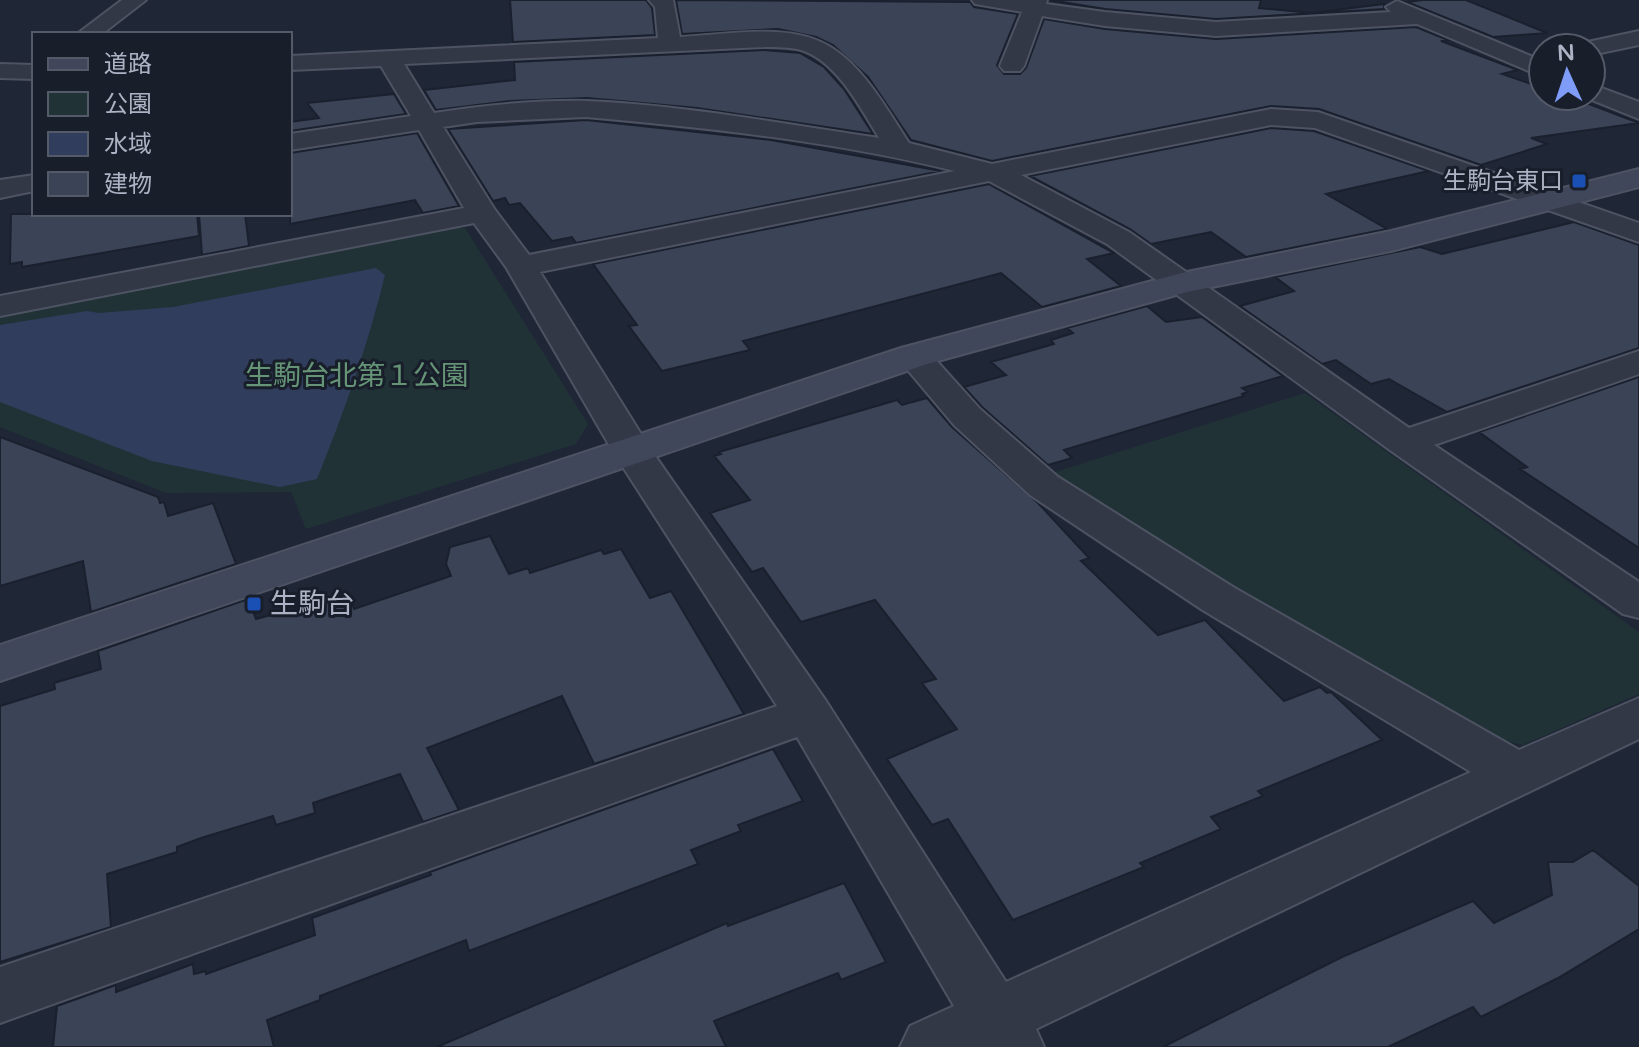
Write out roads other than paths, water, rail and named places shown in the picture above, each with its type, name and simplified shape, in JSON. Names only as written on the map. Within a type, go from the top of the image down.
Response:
[{"type":"street","points":[[91,32],[136,0]]},
{"type":"street","points":[[659,0],[665,4],[670,45]]},
{"type":"street","points":[[982,0],[1036,3],[1105,19],[1216,29],[1421,17]]},
{"type":"street","points":[[1383,0],[1527,63]]},
{"type":"street","points":[[1012,66],[1036,3]]},
{"type":"street","points":[[1607,45],[1639,38]]},
{"type":"street","points":[[292,63],[795,41],[818,48],[838,64],[899,149]]},
{"type":"street","points":[[1494,49],[1527,50]]},
{"type":"street","points":[[389,59],[482,213],[521,266],[632,450],[808,714],[1004,1032]]},
{"type":"street","points":[[0,71],[32,72]]},
{"type":"street","points":[[1607,98],[1639,111]]},
{"type":"street","points":[[292,142],[424,120],[540,109],[586,109],[702,120],[899,149],[994,173],[1047,198],[1118,238],[1404,442],[1639,603]]},
{"type":"street","points":[[521,266],[1271,117],[1318,120],[1556,201],[1639,233]]},
{"type":"street","points":[[0,663],[914,356],[1182,283],[1391,241],[1639,178]]},
{"type":"street","points":[[0,189],[32,183]]},
{"type":"street","points":[[0,306],[482,213]]},
{"type":"street","points":[[914,356],[967,417],[1044,486],[1217,598],[1518,775]]},
{"type":"street","points":[[1404,442],[1639,362]]},
{"type":"street","points":[[0,995],[808,714]]},
{"type":"street","points":[[932,1047],[1004,1032],[1639,717]]},
{"type":"water","points":[[376,268],[385,275],[378,301],[355,378],[317,479],[280,487],[152,461],[0,402],[0,325],[87,311],[99,313],[173,307]]},
{"type":"place","name":"生駒台東口","points":[[1579,181]]},
{"type":"place","name":"生駒台","points":[[254,604]]},
{"type":"park label","name":"生駒台北第１公園","points":[[357,376]]}]
